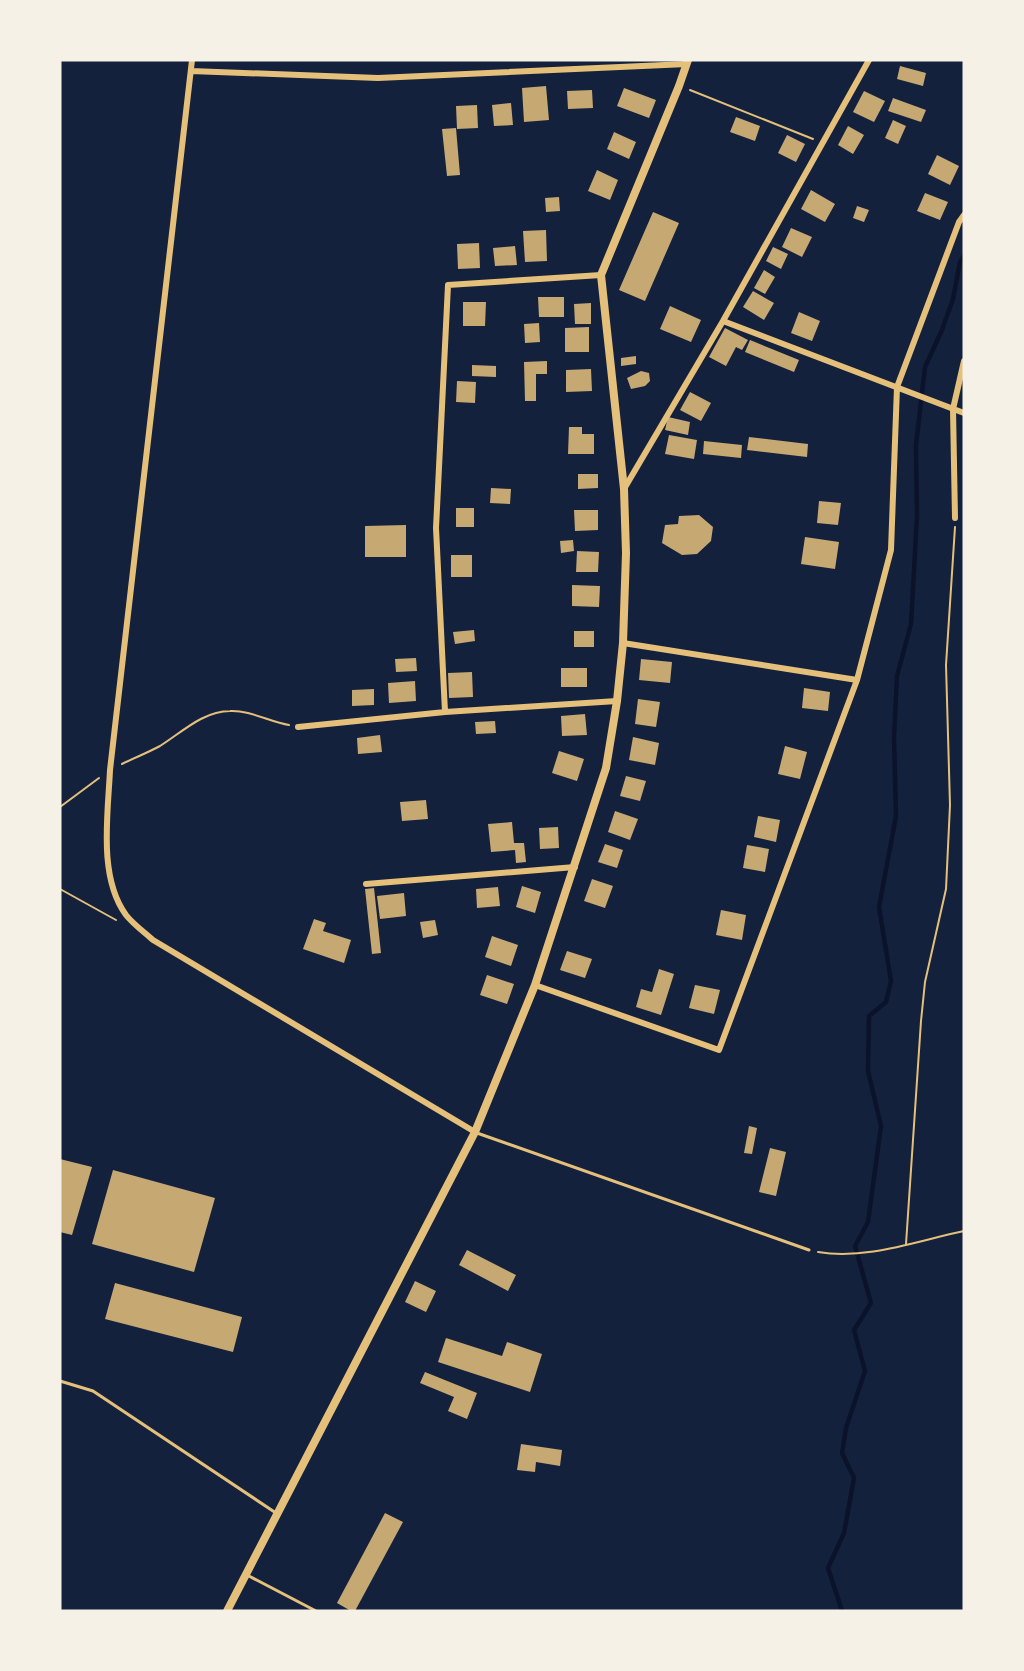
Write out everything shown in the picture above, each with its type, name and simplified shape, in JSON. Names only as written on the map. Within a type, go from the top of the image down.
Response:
[{"type":"street","points":[[192,60],[111,770],[107,840],[110,882],[126,915],[153,940],[476,1132]]},
{"type":"street","points":[[624,489],[723,321],[869,60]]},
{"type":"street","points":[[191,71],[378,78],[687,62],[601,275],[624,489],[626,553],[623,643],[617,701],[606,768],[536,985],[476,1132],[226,1611]]},
{"type":"street","points":[[536,985],[719,1050],[857,681],[891,550],[897,387],[959,222],[964,215]]},
{"type":"street","points":[[444,712],[436,528],[448,285],[601,275]]},
{"type":"street","points":[[723,321],[964,413]]},
{"type":"street","points":[[955,518],[953,409],[964,361]]},
{"type":"street","points":[[623,643],[857,681]]},
{"type":"street","points":[[298,727],[444,712],[617,701]]},
{"type":"street","points":[[366,884],[575,867]]},
{"type":"lane","points":[[476,1132],[809,1250]]},
{"type":"lane","points":[[60,1381],[93,1391],[278,1514]]},
{"type":"lane","points":[[246,1575],[316,1611]]},
{"type":"path","points":[[679,86],[821,143]]},
{"type":"path","points":[[906,1244],[925,982],[946,889],[950,805],[946,665],[955,518]]},
{"type":"path","points":[[60,807],[111,770],[161,745],[188,727],[214,714],[229,711],[246,712],[277,723],[298,727]]},
{"type":"path","points":[[60,889],[122,923]]},
{"type":"path","points":[[809,1250],[833,1254],[879,1251],[964,1231]]},
{"type":"building","points":[[900,66],[926,73],[923,86],[897,79]]},
{"type":"building","points":[[546,86],[549,120],[524,122],[522,88]]},
{"type":"building","points":[[624,88],[656,100],[649,118],[617,106]]},
{"type":"building","points":[[592,90],[593,108],[568,109],[567,91]]},
{"type":"building","points":[[864,91],[885,101],[874,122],[853,112]]},
{"type":"building","points":[[893,98],[926,110],[921,122],[888,111]]},
{"type":"building","points":[[511,103],[513,125],[494,126],[492,105]]},
{"type":"building","points":[[477,105],[478,128],[457,129],[456,106]]},
{"type":"building","points":[[736,117],[760,126],[755,141],[730,132]]},
{"type":"building","points":[[893,120],[906,126],[898,144],[885,138]]},
{"type":"building","points":[[848,126],[864,135],[853,154],[838,145]]},
{"type":"building","points":[[456,128],[460,175],[447,176],[442,129]]},
{"type":"building","points":[[614,132],[636,142],[629,159],[607,149]]},
{"type":"building","points":[[787,135],[805,144],[796,162],[778,153]]},
{"type":"building","points":[[937,155],[959,166],[950,185],[928,174]]},
{"type":"building","points":[[597,170],[618,180],[610,200],[588,191]]},
{"type":"building","points":[[811,190],[835,204],[825,222],[801,209]]},
{"type":"building","points":[[925,193],[948,202],[940,220],[917,211]]},
{"type":"building","points":[[559,197],[560,211],[546,212],[545,198]]},
{"type":"building","points":[[857,206],[869,210],[864,222],[853,218]]},
{"type":"building","points":[[653,212],[679,223],[645,301],[619,290]]},
{"type":"building","points":[[791,228],[812,237],[802,257],[782,247]]},
{"type":"building","points":[[546,230],[547,261],[525,262],[523,231]]},
{"type":"building","points":[[479,243],[480,268],[458,269],[457,244]]},
{"type":"building","points":[[515,246],[517,265],[495,266],[493,248]]},
{"type":"building","points":[[773,247],[788,254],[781,269],[766,261]]},
{"type":"building","points":[[764,270],[775,277],[765,294],[754,288]]},
{"type":"building","points":[[753,291],[774,303],[764,320],[743,307]]},
{"type":"building","points":[[538,297],[564,297],[564,317],[539,317]]},
{"type":"building","points":[[463,302],[486,302],[485,326],[463,326]]},
{"type":"building","points":[[591,303],[591,324],[575,324],[574,304]]},
{"type":"building","points":[[670,306],[701,320],[691,342],[660,329]]},
{"type":"building","points":[[799,312],[820,321],[812,341],[791,333]]},
{"type":"building","points":[[539,323],[540,342],[525,343],[524,324]]},
{"type":"building","points":[[589,327],[589,352],[565,352],[565,328]]},
{"type":"building","points":[[725,328],[748,340],[742,350],[736,347],[726,366],[709,357]]},
{"type":"building","points":[[750,340],[799,360],[794,372],[745,352]]},
{"type":"building","points":[[636,356],[636,364],[621,366],[621,358]]},
{"type":"building","points":[[547,361],[547,374],[536,374],[536,401],[525,401],[524,362]]},
{"type":"building","points":[[472,365],[496,366],[496,377],[472,376]]},
{"type":"building","points":[[591,369],[592,391],[566,392],[566,370]]},
{"type":"building","points":[[641,371],[649,373],[650,381],[645,386],[631,389],[627,378]]},
{"type":"building","points":[[457,381],[476,382],[475,403],[456,402]]},
{"type":"building","points":[[690,392],[711,403],[701,421],[680,410]]},
{"type":"building","points":[[668,417],[690,422],[688,435],[665,430]]},
{"type":"building","points":[[569,427],[582,427],[582,434],[594,434],[594,454],[568,454]]},
{"type":"building","points":[[669,435],[697,440],[694,459],[665,454]]},
{"type":"building","points":[[749,437],[808,444],[807,457],[747,450]]},
{"type":"building","points":[[704,441],[742,445],[741,458],[703,454]]},
{"type":"building","points":[[578,474],[598,474],[598,488],[578,489]]},
{"type":"building","points":[[491,488],[511,489],[510,504],[490,503]]},
{"type":"building","points":[[819,501],[841,503],[838,525],[817,523]]},
{"type":"building","points":[[456,508],[474,508],[474,527],[456,527]]},
{"type":"building","points":[[574,510],[598,510],[598,530],[575,531]]},
{"type":"building","points":[[699,515],[713,527],[711,541],[697,554],[682,555],[662,543],[665,525],[678,524],[679,516]]},
{"type":"building","points":[[406,525],[406,557],[365,557],[365,526]]},
{"type":"building","points":[[805,537],[839,542],[835,569],[801,564]]},
{"type":"building","points":[[573,540],[574,551],[561,553],[560,541]]},
{"type":"building","points":[[577,551],[599,552],[598,572],[576,572]]},
{"type":"building","points":[[451,555],[472,555],[472,577],[451,577]]},
{"type":"building","points":[[572,585],[600,586],[599,607],[572,606]]},
{"type":"building","points":[[474,630],[475,641],[455,644],[453,632]]},
{"type":"building","points":[[574,631],[594,631],[594,647],[574,647]]},
{"type":"building","points":[[416,658],[417,671],[396,672],[395,659]]},
{"type":"building","points":[[641,659],[672,662],[670,683],[639,680]]},
{"type":"building","points":[[561,668],[587,668],[587,687],[561,687]]},
{"type":"building","points":[[472,672],[473,697],[449,698],[448,673]]},
{"type":"building","points":[[415,681],[416,701],[389,703],[388,683]]},
{"type":"building","points":[[804,688],[830,692],[828,711],[802,708]]},
{"type":"building","points":[[374,689],[374,705],[352,706],[352,690]]},
{"type":"building","points":[[638,699],[660,702],[656,727],[635,724]]},
{"type":"building","points":[[585,714],[587,735],[562,736],[561,716]]},
{"type":"building","points":[[495,721],[496,733],[476,734],[475,722]]},
{"type":"building","points":[[380,735],[382,752],[358,754],[357,738]]},
{"type":"building","points":[[633,737],[659,743],[655,765],[629,760]]},
{"type":"building","points":[[785,746],[807,752],[800,779],[778,774]]},
{"type":"building","points":[[559,751],[584,759],[577,781],[552,773]]},
{"type":"building","points":[[626,776],[646,781],[640,801],[620,796]]},
{"type":"building","points":[[426,800],[428,819],[402,821],[400,802]]},
{"type":"building","points":[[615,811],[638,819],[630,840],[608,832]]},
{"type":"building","points":[[758,816],[780,820],[776,842],[754,837]]},
{"type":"building","points":[[512,822],[514,843],[524,843],[526,862],[516,863],[515,850],[491,852],[488,824]]},
{"type":"building","points":[[558,827],[559,848],[540,849],[539,828]]},
{"type":"building","points":[[605,844],[623,850],[617,868],[598,862]]},
{"type":"building","points":[[747,845],[769,849],[765,872],[743,868]]},
{"type":"building","points":[[592,879],[613,886],[605,908],[584,901]]},
{"type":"building","points":[[522,886],[541,892],[535,913],[516,907]]},
{"type":"building","points":[[498,887],[500,906],[477,908],[476,889]]},
{"type":"building","points":[[374,888],[381,953],[372,954],[365,889]]},
{"type":"building","points":[[404,893],[406,916],[380,919],[377,896]]},
{"type":"building","points":[[721,910],[746,915],[742,940],[716,935]]},
{"type":"building","points":[[314,919],[326,923],[323,931],[351,940],[344,963],[303,949]]},
{"type":"building","points":[[435,920],[438,935],[423,938],[420,922]]},
{"type":"building","points":[[492,936],[518,945],[511,966],[485,957]]},
{"type":"building","points":[[567,951],[592,959],[585,978],[560,970]]},
{"type":"building","points":[[659,969],[674,974],[661,1015],[636,1007],[641,989],[652,992]]},
{"type":"building","points":[[487,975],[514,984],[507,1004],[480,995]]},
{"type":"building","points":[[695,985],[720,990],[714,1014],[689,1008]]},
{"type":"building","points":[[749,1126],[757,1128],[752,1154],[744,1153]]},
{"type":"building","points":[[770,1148],[786,1152],[776,1196],[759,1192]]},
{"type":"building","points":[[60,1159],[92,1167],[72,1235],[60,1232]]},
{"type":"building","points":[[113,1170],[215,1198],[194,1272],[92,1244]]},
{"type":"building","points":[[467,1250],[516,1275],[508,1291],[459,1265]]},
{"type":"building","points":[[415,1281],[436,1291],[426,1312],[405,1302]]},
{"type":"building","points":[[115,1283],[242,1317],[233,1352],[105,1319]]},
{"type":"building","points":[[446,1338],[502,1356],[507,1342],[542,1354],[530,1392],[438,1362]]},
{"type":"building","points":[[425,1372],[477,1393],[467,1419],[448,1411],[454,1397],[420,1383]]},
{"type":"building","points":[[521,1444],[562,1450],[560,1466],[536,1462],[535,1472],[517,1470]]},
{"type":"building","points":[[385,1513],[403,1522],[355,1611],[351,1611],[337,1603]]},
{"type":"waterway","points":[[842,1611],[828,1568],[844,1533],[854,1478],[842,1453],[846,1428],[865,1371],[854,1330],[871,1303],[855,1246],[868,1222],[881,1126],[868,1071],[869,1016],[886,1002],[891,981],[879,907],[896,816],[894,737],[897,676],[911,624],[917,516],[916,445],[925,367],[953,299],[960,262],[964,256]]}]
